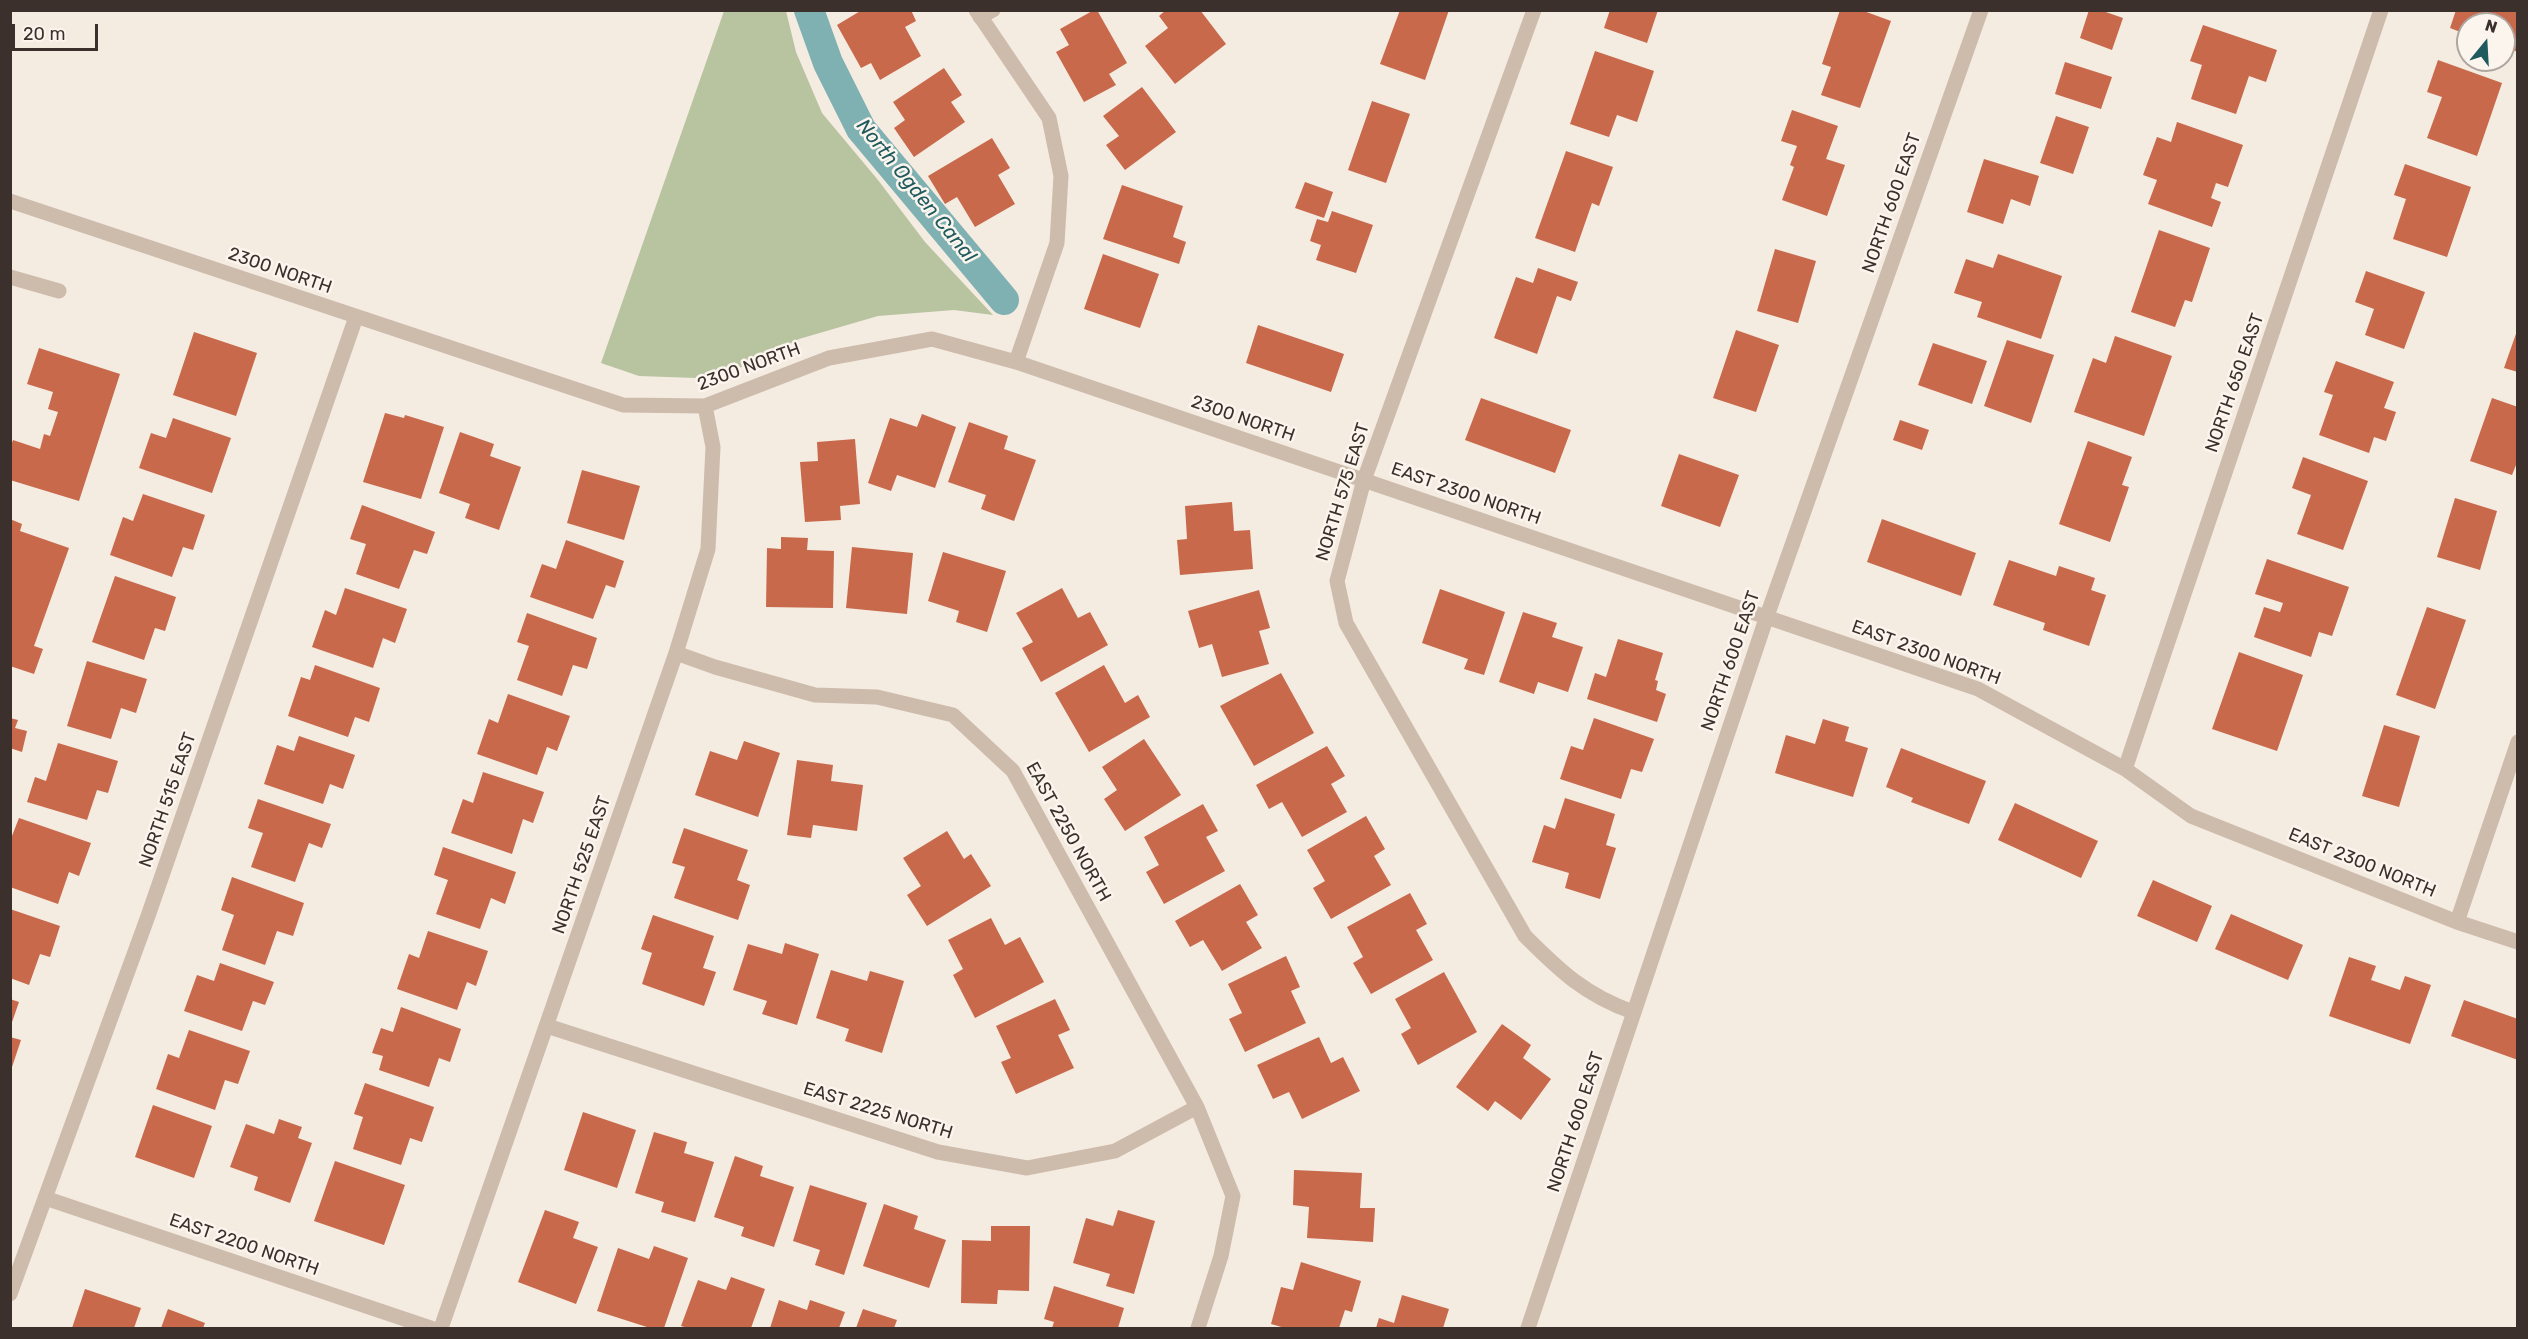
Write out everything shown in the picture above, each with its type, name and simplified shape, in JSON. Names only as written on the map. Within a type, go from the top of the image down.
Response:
[{"type":"street","name":"NORTH 575 EAST","points":[[1534,10],[1364,480],[1337,581],[1346,623],[1525,936],[1565,976],[1606,1002],[1633,1012]]},
{"type":"street","name":"NORTH 600 EAST","points":[[1528,1329],[1767,616],[1981,10]]},
{"type":"street","name":"NORTH 650 EAST","points":[[2125,769],[2381,10]]},
{"type":"street","points":[[983,13],[1049,118],[1061,176],[1057,243],[1016,362]]},
{"type":"street","name":"2300 NORTH","points":[[10,201],[623,405],[705,406],[830,358],[932,339],[1016,362],[1364,480]]},
{"type":"street","points":[[10,277],[58,291]]},
{"type":"street","name":"NORTH 515 EAST","points":[[10,1294],[148,916],[356,317]]},
{"type":"street","name":"NORTH 525 EAST","points":[[441,1329],[676,653],[708,549],[713,447],[705,406]]},
{"type":"street","name":"EAST 2300 NORTH","points":[[1364,480],[1978,689],[2125,769],[2191,816],[2457,922],[2517,942]]},
{"type":"street","name":"EAST 2250 NORTH","points":[[676,653],[715,667],[815,695],[877,697],[953,716],[1013,771],[1197,1107]]},
{"type":"street","points":[[2457,922],[2517,742]]},
{"type":"street","name":"EAST 2225 NORTH","points":[[547,1026],[938,1152],[1027,1168],[1114,1151],[1197,1107]]},
{"type":"street","points":[[1197,1107],[1233,1196],[1221,1256],[1198,1329]]},
{"type":"street","name":"EAST 2200 NORTH","points":[[45,1198],[431,1329]]},
{"type":"green space","points":[[724,11],[786,11],[796,52],[822,113],[878,180],[925,242],[993,315],[954,310],[878,316],[799,339],[750,365],[696,378],[639,376],[601,363]]},
{"type":"building","points":[[862,10],[911,10],[916,21],[905,27],[921,56],[880,80],[871,63],[861,68],[837,25]]},
{"type":"building","points":[[1097,10],[1127,63],[1109,74],[1116,85],[1084,102],[1056,52],[1069,45],[1060,29]]},
{"type":"building","points":[[1166,10],[1200,10],[1226,44],[1175,84],[1145,46],[1168,28],[1159,16]]},
{"type":"building","points":[[1400,10],[1449,10],[1425,80],[1380,64]]},
{"type":"building","points":[[1610,10],[1658,10],[1647,43],[1604,28]]},
{"type":"building","points":[[1840,10],[1861,10],[1891,21],[1860,108],[1821,95],[1831,67],[1822,64]]},
{"type":"building","points":[[2089,10],[2100,10],[2123,18],[2112,50],[2080,38]]},
{"type":"building","points":[[2456,10],[2518,10],[2518,52],[2516,51],[2516,12],[2456,12],[2456,30],[2450,28]]},
{"type":"building","points":[[2203,25],[2277,50],[2266,82],[2249,76],[2236,114],[2191,99],[2202,65],[2190,61]]},
{"type":"building","points":[[1595,51],[1654,71],[1637,122],[1617,115],[1609,137],[1570,124]]},
{"type":"building","points":[[2438,60],[2456,66],[2456,72],[2471,72],[2502,83],[2477,156],[2427,138],[2442,97],[2427,92]]},
{"type":"building","points":[[2065,62],[2112,77],[2101,109],[2055,94]]},
{"type":"building","points":[[944,68],[962,95],[951,102],[965,122],[914,157],[894,128],[905,120],[893,102]]},
{"type":"building","points":[[1142,87],[1176,132],[1125,170],[1106,145],[1119,136],[1103,116]]},
{"type":"building","points":[[1372,101],[1410,114],[1386,183],[1348,170]]},
{"type":"building","points":[[1792,110],[1838,126],[1826,159],[1845,165],[1827,216],[1782,200],[1794,167],[1790,165],[1797,146],[1781,141]]},
{"type":"building","points":[[2056,116],[2089,127],[2073,174],[2040,163]]},
{"type":"building","points":[[2177,122],[2243,145],[2228,187],[2216,183],[2211,198],[2221,202],[2212,227],[2148,204],[2157,180],[2143,175],[2157,137],[2171,142]]},
{"type":"building","points":[[992,138],[1010,168],[998,175],[1015,204],[975,227],[957,197],[945,204],[928,176]]},
{"type":"building","points":[[1566,151],[1613,167],[1599,206],[1592,203],[1575,252],[1535,238]]},
{"type":"building","points":[[1984,159],[2039,176],[2030,206],[2011,199],[2003,224],[1967,212]]},
{"type":"building","points":[[2405,164],[2471,187],[2447,257],[2393,239],[2406,199],[2394,195]]},
{"type":"building","points":[[1305,182],[1333,192],[1324,218],[1295,208]]},
{"type":"building","points":[[1122,185],[1183,206],[1173,237],[1186,242],[1179,264],[1103,239]]},
{"type":"building","points":[[1332,211],[1373,225],[1356,273],[1316,260],[1321,245],[1310,241],[1317,219],[1328,222]]},
{"type":"building","points":[[2159,230],[2210,248],[2192,302],[2185,300],[2175,327],[2131,312]]},
{"type":"building","points":[[1775,249],[1816,261],[1798,323],[1757,311]]},
{"type":"building","points":[[1103,254],[1159,274],[1140,328],[1084,309]]},
{"type":"building","points":[[1998,254],[2062,276],[2041,339],[1977,317],[1982,302],[1954,293],[1966,259],[1993,268]]},
{"type":"building","points":[[1538,268],[1578,282],[1571,301],[1557,296],[1537,354],[1494,338],[1516,277],[1533,283]]},
{"type":"building","points":[[2366,271],[2425,292],[2404,349],[2365,335],[2374,309],[2355,302]]},
{"type":"building","points":[[1258,325],[1344,354],[1331,392],[1246,363]]},
{"type":"building","points":[[2518,328],[2518,372],[2504,368]]},
{"type":"building","points":[[1736,330],[1779,345],[1756,412],[1713,398]]},
{"type":"building","points":[[194,332],[257,353],[236,416],[173,395]]},
{"type":"building","points":[[2115,336],[2172,356],[2144,436],[2074,412],[2093,358],[2106,363]]},
{"type":"building","points":[[2007,340],[2054,355],[2031,423],[1984,406]]},
{"type":"building","points":[[1933,343],[1987,361],[1972,404],[1918,385]]},
{"type":"building","points":[[39,348],[120,374],[79,501],[10,480],[10,448],[13,440],[40,449],[44,434],[50,436],[58,412],[48,409],[53,392],[27,384]]},
{"type":"building","points":[[2336,361],[2394,382],[2384,408],[2396,412],[2386,441],[2374,437],[2369,453],[2319,435],[2333,395],[2324,392]]},
{"type":"building","points":[[1481,398],[1571,430],[1555,473],[1465,440]]},
{"type":"building","points":[[2492,398],[2518,407],[2518,460],[2512,475],[2470,461]]},
{"type":"building","points":[[385,413],[404,418],[405,415],[444,427],[421,499],[363,482]]},
{"type":"building","points":[[922,414],[956,427],[935,488],[897,475],[891,491],[868,483],[890,418],[917,427]]},
{"type":"building","points":[[173,418],[231,438],[212,493],[139,468],[151,433],[166,438]]},
{"type":"building","points":[[1900,420],[1929,430],[1922,450],[1893,440]]},
{"type":"building","points":[[969,422],[1008,436],[1004,449],[1036,460],[1014,521],[981,509],[986,495],[948,482]]},
{"type":"building","points":[[460,432],[494,444],[490,456],[521,467],[499,530],[465,518],[470,504],[439,493]]},
{"type":"building","points":[[855,439],[860,504],[840,506],[841,520],[805,522],[800,462],[818,461],[817,442]]},
{"type":"building","points":[[2088,441],[2132,457],[2122,485],[2129,487],[2110,542],[2059,524]]},
{"type":"building","points":[[1679,454],[1739,475],[1720,527],[1661,506]]},
{"type":"building","points":[[2303,457],[2368,481],[2343,550],[2297,534],[2311,495],[2292,488]]},
{"type":"building","points":[[582,470],[640,486],[624,540],[567,523]]},
{"type":"building","points":[[143,494],[205,515],[193,550],[183,547],[172,577],[110,555],[123,517],[133,521]]},
{"type":"building","points":[[2455,498],[2497,511],[2480,570],[2437,557]]},
{"type":"building","points":[[1232,502],[1234,531],[1250,530],[1253,569],[1180,575],[1177,540],[1187,539],[1185,506]]},
{"type":"building","points":[[362,505],[435,532],[427,554],[414,550],[399,589],[356,574],[366,544],[350,539]]},
{"type":"building","points":[[10,519],[22,524],[20,531],[69,548],[34,646],[43,649],[34,674],[10,666]]},
{"type":"building","points":[[1882,519],[1976,553],[1961,596],[1867,562]]},
{"type":"building","points":[[781,537],[808,538],[807,550],[834,551],[833,608],[766,607],[767,548],[781,549]]},
{"type":"building","points":[[566,540],[624,561],[615,588],[606,585],[593,619],[530,597],[542,564],[556,569]]},
{"type":"building","points":[[852,547],[913,553],[907,614],[846,608]]},
{"type":"building","points":[[943,552],[1006,571],[987,632],[956,622],[959,611],[928,601]]},
{"type":"building","points":[[2267,559],[2349,587],[2332,636],[2319,632],[2311,657],[2254,637],[2264,607],[2280,612],[2283,603],[2255,594]]},
{"type":"building","points":[[2009,560],[2056,576],[2059,566],[2095,578],[2091,590],[2106,595],[2089,646],[2043,630],[2045,623],[1993,605]]},
{"type":"building","points":[[115,576],[176,597],[165,631],[155,628],[144,660],[92,642]]},
{"type":"building","points":[[345,588],[407,609],[395,643],[383,638],[373,668],[312,647],[325,610],[336,615]]},
{"type":"building","points":[[1062,588],[1078,618],[1090,612],[1108,645],[1041,682],[1022,648],[1033,642],[1016,613]]},
{"type":"building","points":[[1440,589],[1505,612],[1484,675],[1464,669],[1468,659],[1422,643]]},
{"type":"building","points":[[1259,590],[1270,628],[1259,631],[1269,664],[1222,677],[1212,644],[1199,648],[1188,611]]},
{"type":"building","points":[[2427,607],[2466,620],[2435,709],[2396,695]]},
{"type":"building","points":[[1523,612],[1557,623],[1552,637],[1583,647],[1568,692],[1538,682],[1534,694],[1499,682]]},
{"type":"building","points":[[527,613],[597,638],[587,669],[573,665],[562,696],[517,680],[529,646],[517,642]]},
{"type":"building","points":[[1618,639],[1663,653],[1655,680],[1658,681],[1656,690],[1666,694],[1657,722],[1587,699],[1595,673],[1606,677]]},
{"type":"building","points":[[2239,652],[2303,675],[2277,751],[2212,729]]},
{"type":"building","points":[[87,661],[147,679],[136,713],[121,708],[111,739],[67,726]]},
{"type":"building","points":[[315,665],[380,688],[369,722],[355,717],[348,737],[288,716],[301,677],[310,680]]},
{"type":"building","points":[[1104,665],[1125,703],[1138,695],[1150,717],[1089,752],[1055,693]]},
{"type":"building","points":[[1281,673],[1314,733],[1254,766],[1220,706]]},
{"type":"building","points":[[508,694],[570,716],[557,751],[547,747],[537,775],[477,754],[489,719],[498,723]]},
{"type":"building","points":[[10,718],[18,720],[15,728],[27,731],[22,752],[10,748]]},
{"type":"building","points":[[1594,718],[1654,739],[1642,772],[1631,769],[1621,799],[1560,779],[1571,746],[1583,750]]},
{"type":"building","points":[[1823,719],[1849,727],[1845,741],[1868,748],[1853,797],[1775,773],[1786,735],[1815,744]]},
{"type":"building","points":[[2384,725],[2420,736],[2399,807],[2362,796]]},
{"type":"building","points":[[299,736],[355,755],[343,789],[330,784],[323,804],[264,784],[277,745],[294,751]]},
{"type":"building","points":[[1144,739],[1181,795],[1125,831],[1104,799],[1117,790],[1102,767]]},
{"type":"building","points":[[744,741],[780,753],[758,817],[695,795],[710,751],[737,760]]},
{"type":"building","points":[[58,743],[118,761],[108,793],[97,790],[87,820],[27,802],[35,777],[46,781]]},
{"type":"building","points":[[1327,746],[1345,776],[1331,784],[1347,812],[1302,837],[1282,802],[1269,809],[1256,785]]},
{"type":"building","points":[[1901,748],[1986,781],[1969,824],[1911,802],[1913,798],[1886,787]]},
{"type":"building","points":[[797,760],[833,765],[831,781],[863,785],[857,831],[813,825],[811,838],[787,835]]},
{"type":"building","points":[[483,772],[544,792],[533,823],[523,819],[512,854],[451,833],[463,799],[473,803]]},
{"type":"building","points":[[1565,798],[1615,814],[1606,845],[1616,848],[1600,899],[1565,888],[1569,873],[1532,862],[1544,825],[1555,829]]},
{"type":"building","points":[[258,799],[331,824],[322,848],[309,843],[295,882],[251,867],[263,833],[248,828]]},
{"type":"building","points":[[2015,803],[2098,841],[2081,878],[1998,840]]},
{"type":"building","points":[[1203,804],[1218,831],[1206,837],[1225,871],[1164,904],[1146,872],[1159,865],[1144,837]]},
{"type":"building","points":[[1366,816],[1385,849],[1374,856],[1391,885],[1331,919],[1313,888],[1325,881],[1307,850]]},
{"type":"building","points":[[19,818],[91,843],[79,876],[69,872],[58,904],[10,887],[10,841]]},
{"type":"building","points":[[684,828],[748,850],[737,880],[750,885],[738,920],[674,898],[685,867],[672,863]]},
{"type":"building","points":[[947,831],[964,859],[971,854],[991,886],[927,926],[907,895],[921,886],[903,858]]},
{"type":"building","points":[[443,847],[516,872],[505,904],[491,898],[480,929],[436,914],[448,880],[434,875]]},
{"type":"building","points":[[232,877],[304,903],[293,936],[277,931],[265,965],[222,950],[234,915],[221,910]]},
{"type":"building","points":[[2153,880],[2212,906],[2197,942],[2137,916]]},
{"type":"building","points":[[1240,884],[1258,915],[1246,922],[1262,948],[1222,971],[1203,940],[1190,947],[1175,921]]},
{"type":"building","points":[[1410,893],[1427,924],[1416,930],[1433,960],[1371,994],[1353,963],[1363,957],[1347,927]]},
{"type":"building","points":[[10,909],[60,926],[50,957],[40,954],[29,985],[10,978]]},
{"type":"building","points":[[2231,914],[2303,945],[2288,980],[2215,949]]},
{"type":"building","points":[[653,915],[714,936],[703,968],[716,972],[704,1006],[642,984],[652,953],[641,949]]},
{"type":"building","points":[[991,918],[1005,945],[1020,937],[1044,982],[975,1018],[953,975],[963,969],[948,940]]},
{"type":"building","points":[[428,931],[488,951],[476,986],[467,982],[457,1010],[397,989],[409,954],[419,958]]},
{"type":"building","points":[[785,943],[819,954],[797,1025],[762,1014],[767,1001],[733,990],[748,944],[782,954]]},
{"type":"building","points":[[1286,956],[1300,987],[1291,991],[1306,1023],[1245,1052],[1229,1019],[1242,1013],[1228,984]]},
{"type":"building","points":[[2349,957],[2376,966],[2371,980],[2400,990],[2405,976],[2431,985],[2410,1044],[2329,1016]]},
{"type":"building","points":[[220,963],[274,982],[265,1005],[253,1001],[242,1031],[184,1011],[197,975],[214,981]]},
{"type":"building","points":[[831,970],[867,981],[870,971],[904,981],[882,1053],[845,1041],[849,1029],[816,1018]]},
{"type":"building","points":[[1444,972],[1477,1032],[1418,1065],[1401,1034],[1411,1028],[1395,999]]},
{"type":"building","points":[[10,999],[19,1002],[11,1025],[10,1025]]},
{"type":"building","points":[[1055,999],[1070,1030],[1058,1035],[1074,1068],[1016,1094],[1001,1062],[1011,1058],[996,1026]]},
{"type":"building","points":[[2464,1000],[2518,1019],[2518,1060],[2451,1036]]},
{"type":"building","points":[[401,1007],[461,1029],[450,1062],[439,1058],[429,1087],[379,1070],[383,1056],[372,1053],[381,1028],[393,1032]]},
{"type":"building","points":[[1502,1024],[1531,1045],[1523,1058],[1551,1079],[1521,1120],[1495,1101],[1488,1111],[1456,1087]]},
{"type":"building","points":[[189,1030],[250,1051],[238,1084],[225,1080],[215,1110],[156,1089],[168,1054],[179,1058]]},
{"type":"building","points":[[10,1037],[21,1040],[11,1070],[10,1070]]},
{"type":"building","points":[[1319,1037],[1331,1063],[1343,1057],[1360,1091],[1302,1119],[1289,1092],[1273,1099],[1257,1065]]},
{"type":"building","points":[[365,1083],[434,1107],[422,1142],[410,1138],[401,1165],[353,1149],[363,1117],[354,1114]]},
{"type":"building","points":[[153,1105],[212,1126],[194,1178],[135,1157]]},
{"type":"building","points":[[583,1112],[636,1130],[617,1188],[564,1170]]},
{"type":"building","points":[[279,1119],[302,1127],[298,1138],[312,1143],[290,1203],[254,1190],[258,1177],[230,1167],[246,1124],[274,1134]]},
{"type":"building","points":[[654,1132],[687,1142],[684,1153],[714,1162],[695,1222],[661,1212],[664,1202],[635,1193]]},
{"type":"building","points":[[735,1156],[763,1166],[760,1176],[794,1187],[774,1247],[741,1236],[744,1227],[714,1217]]},
{"type":"building","points":[[335,1161],[405,1185],[384,1245],[314,1221]]},
{"type":"building","points":[[1294,1170],[1362,1173],[1360,1208],[1375,1208],[1373,1242],[1307,1238],[1309,1207],[1293,1205]]},
{"type":"building","points":[[810,1185],[867,1203],[844,1275],[815,1265],[820,1250],[793,1241]]},
{"type":"building","points":[[884,1204],[918,1216],[914,1229],[946,1240],[929,1288],[863,1266]]},
{"type":"building","points":[[545,1210],[579,1222],[573,1238],[598,1247],[576,1304],[518,1282]]},
{"type":"building","points":[[1118,1210],[1155,1221],[1134,1294],[1106,1286],[1110,1274],[1073,1263],[1086,1218],[1113,1226]]},
{"type":"building","points":[[991,1226],[1030,1226],[1029,1291],[998,1290],[997,1304],[961,1303],[962,1240],[991,1241]]},
{"type":"building","points":[[654,1246],[688,1258],[664,1328],[650,1328],[597,1311],[618,1248],[649,1259]]},
{"type":"building","points":[[1301,1262],[1361,1281],[1352,1312],[1345,1310],[1339,1328],[1285,1328],[1271,1324],[1281,1287],[1293,1290]]},
{"type":"building","points":[[731,1277],[765,1289],[751,1328],[681,1326],[698,1280],[726,1290]]},
{"type":"building","points":[[1054,1286],[1124,1308],[1118,1328],[1052,1328],[1054,1322],[1044,1319]]},
{"type":"building","points":[[85,1289],[141,1308],[134,1328],[72,1328]]},
{"type":"building","points":[[1402,1295],[1449,1309],[1443,1328],[1376,1328],[1379,1318],[1394,1323]]},
{"type":"building","points":[[779,1300],[807,1310],[810,1300],[845,1312],[839,1328],[770,1328]]},
{"type":"building","points":[[168,1309],[205,1323],[203,1328],[161,1328]]},
{"type":"building","points":[[863,1309],[897,1320],[894,1328],[856,1328]]},
{"type":"waterway","name":"North Ogden Canal","points":[[809,10],[828,63],[861,129],[1004,300]]}]
